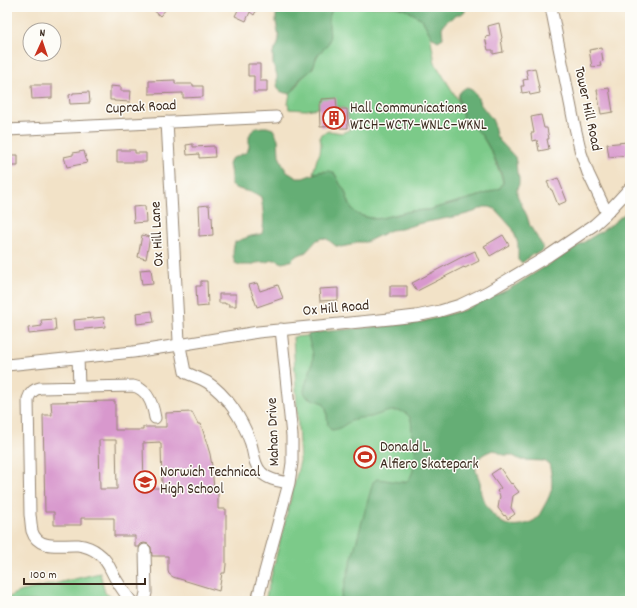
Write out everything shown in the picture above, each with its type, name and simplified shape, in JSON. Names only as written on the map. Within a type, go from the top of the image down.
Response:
[{"type":"street","name":"Tower Hill Road","points":[[550,7],[581,153],[588,173],[607,213]]},
{"type":"street","name":"Cuprak Road","points":[[7,130],[276,118]]},
{"type":"street","name":"Ox Hill Lane","points":[[167,122],[180,345],[185,372],[206,382],[231,406],[240,419],[249,439],[256,465],[259,470],[268,477],[289,483]]},
{"type":"street","name":"Ox Hill Road","points":[[7,365],[78,358],[180,345],[258,332],[416,316],[440,311],[460,305],[492,289],[548,256],[589,228],[607,213],[630,188]]},
{"type":"street","name":"Mahan Drive","points":[[257,601],[289,483],[292,463],[292,436],[281,330]]},
{"type":"street","points":[[78,358],[79,387]]},
{"type":"street","points":[[131,601],[107,562],[98,552],[83,546],[45,544],[36,538],[32,530],[30,508],[28,399],[31,392],[38,388],[133,386],[138,387],[145,392],[153,408],[155,418]]},
{"type":"street","points":[[144,601],[146,593],[145,550]]},
{"type":"green space","points":[[278,7],[337,7],[330,14],[330,36],[326,47],[317,56],[312,69],[300,79],[291,93],[280,91],[277,86],[277,75],[273,64],[273,53],[278,44],[279,38],[276,22]]},
{"type":"green space","points":[[337,7],[396,7],[405,9],[422,19],[430,34],[435,63],[458,100],[462,109],[462,115],[468,124],[481,134],[492,153],[502,178],[503,183],[500,188],[479,196],[428,210],[411,211],[377,219],[357,214],[353,210],[344,189],[335,174],[324,171],[313,173],[320,153],[321,134],[329,131],[342,133],[349,130],[350,127],[347,113],[343,108],[325,104],[318,108],[306,110],[289,109],[288,104],[290,93],[295,89],[300,80],[313,68],[319,53],[327,46],[330,14],[333,9]]},
{"type":"green space","points":[[396,7],[465,7],[465,12],[452,18],[443,25],[443,38],[438,41],[430,34],[422,19],[405,9]]},
{"type":"green space","points":[[467,87],[476,94],[481,105],[492,119],[496,135],[499,140],[515,157],[519,178],[517,195],[530,226],[542,245],[543,250],[541,252],[533,254],[522,263],[520,262],[518,260],[518,244],[513,229],[495,209],[484,207],[463,215],[391,230],[366,242],[356,242],[351,245],[341,247],[336,246],[327,239],[322,238],[317,240],[306,252],[287,262],[282,263],[277,260],[272,260],[251,265],[240,265],[235,263],[233,252],[235,242],[251,236],[262,234],[263,229],[261,197],[231,185],[229,164],[231,159],[247,152],[249,147],[249,137],[251,132],[256,128],[267,127],[273,129],[278,139],[279,156],[287,172],[297,178],[303,178],[319,172],[330,171],[335,174],[344,189],[353,210],[357,214],[366,217],[377,219],[411,211],[428,210],[479,196],[500,188],[503,183],[503,179],[490,150],[480,133],[463,119],[458,98],[462,90]]},
{"type":"green space","points":[[630,209],[630,601],[340,601],[373,482],[377,479],[397,482],[407,481],[413,471],[415,449],[412,438],[410,418],[407,414],[401,411],[384,412],[371,417],[358,418],[337,429],[331,430],[328,425],[326,408],[323,403],[307,397],[304,392],[312,365],[313,356],[308,334],[421,322],[464,310],[516,285],[611,225]],"holes":[[[494,450],[503,455],[511,455],[521,460],[544,461],[549,464],[552,485],[548,499],[538,516],[534,520],[525,524],[506,525],[503,523],[490,510],[481,494],[480,482],[476,471],[476,463],[480,457]]]},
{"type":"green space","points":[[427,326],[441,430],[344,601],[265,601],[300,461],[293,337]]},
{"type":"green space","points":[[100,573],[105,593],[110,596],[112,601],[7,601],[7,599],[14,594],[23,591]]},
{"type":"building","points":[[150,7],[168,7],[160,16]]},
{"type":"building","points":[[238,7],[258,7],[254,15],[250,12],[246,21],[235,16],[239,8]]},
{"type":"building","points":[[499,23],[503,52],[493,54],[493,50],[488,50],[485,37],[490,36],[488,26]]},
{"type":"building","points":[[601,48],[603,61],[600,62],[601,66],[592,67],[589,50]]},
{"type":"building","points":[[248,64],[260,64],[260,81],[267,81],[267,92],[254,92],[254,76],[248,76]]},
{"type":"building","points":[[535,68],[540,93],[530,95],[529,92],[522,93],[521,86],[524,86],[523,80],[528,79],[526,70]]},
{"type":"building","points":[[175,80],[175,84],[193,84],[193,86],[203,86],[203,97],[183,98],[183,93],[149,94],[149,81]]},
{"type":"building","points":[[31,85],[52,85],[52,98],[32,99]]},
{"type":"building","points":[[110,86],[121,87],[121,91],[131,91],[130,102],[110,100]]},
{"type":"building","points":[[609,88],[613,112],[601,114],[597,90]]},
{"type":"building","points":[[89,92],[90,103],[70,104],[69,95],[73,93]]},
{"type":"building","name":"Hall Communications WICH–WCTY–WNLC–WKNL","points":[[336,98],[337,109],[347,109],[348,128],[340,128],[340,126],[320,127],[319,102],[321,102],[321,99]]},
{"type":"building","points":[[541,115],[544,128],[547,128],[549,149],[539,151],[537,140],[532,141],[531,133],[534,133],[531,117]]},
{"type":"building","points":[[627,142],[628,155],[609,157],[607,144]]},
{"type":"building","points":[[193,144],[193,147],[214,146],[215,157],[199,158],[199,154],[187,155],[186,145]]},
{"type":"building","points":[[117,150],[135,150],[135,153],[146,153],[146,162],[117,162]]},
{"type":"building","points":[[84,151],[87,163],[67,167],[64,157],[73,155],[73,153]]},
{"type":"building","points":[[7,155],[18,155],[18,166],[7,166]]},
{"type":"building","points":[[558,178],[567,201],[558,205],[547,182]]},
{"type":"building","points":[[209,205],[210,217],[212,217],[213,235],[199,236],[199,206]]},
{"type":"building","points":[[145,206],[146,222],[134,223],[133,207]]},
{"type":"building","points":[[142,235],[150,237],[146,259],[138,257]]},
{"type":"building","points":[[503,235],[509,245],[490,256],[484,246]]},
{"type":"building","points":[[475,251],[479,261],[417,291],[412,283],[460,258]]},
{"type":"building","points":[[151,269],[153,284],[142,285],[140,270]]},
{"type":"building","points":[[201,281],[207,281],[208,306],[197,307],[196,286],[201,286]]},
{"type":"building","points":[[257,283],[260,291],[278,285],[283,298],[257,307],[249,285]]},
{"type":"building","points":[[390,286],[407,286],[407,297],[390,297]]},
{"type":"building","points":[[338,288],[338,300],[320,301],[319,289]]},
{"type":"building","points":[[219,294],[236,294],[236,306],[229,306],[229,304],[219,303]]},
{"type":"building","points":[[152,311],[154,322],[137,324],[136,313]]},
{"type":"building","points":[[104,317],[105,327],[75,330],[74,320]]},
{"type":"building","points":[[55,319],[56,331],[29,334],[28,328],[42,326],[41,320]]},
{"type":"building","points":[[115,401],[115,430],[143,430],[143,427],[166,427],[166,413],[192,412],[198,424],[201,424],[210,454],[214,490],[218,490],[218,509],[226,509],[226,565],[225,573],[222,573],[219,591],[173,577],[168,571],[168,556],[152,556],[151,547],[148,544],[144,543],[139,547],[135,547],[135,536],[114,536],[114,518],[81,518],[81,525],[54,525],[54,512],[45,512],[43,415],[52,415],[51,402]],"holes":[[[99,440],[116,440],[117,489],[100,489]],[[160,442],[162,488],[144,488],[143,443]]]},
{"type":"building","points":[[500,468],[511,484],[512,483],[519,492],[513,496],[511,508],[515,514],[508,519],[498,508],[500,496],[497,491],[501,488],[491,474]]},
{"type":"place","name":"Hall Communications WICH–WCTY–WNLC–WKNL","points":[[334,118]]},
{"type":"place","name":"Donald L. Alfiero Skatepark","points":[[365,457]]},
{"type":"place","name":"Norwich Technical High School","points":[[145,482]]}]
